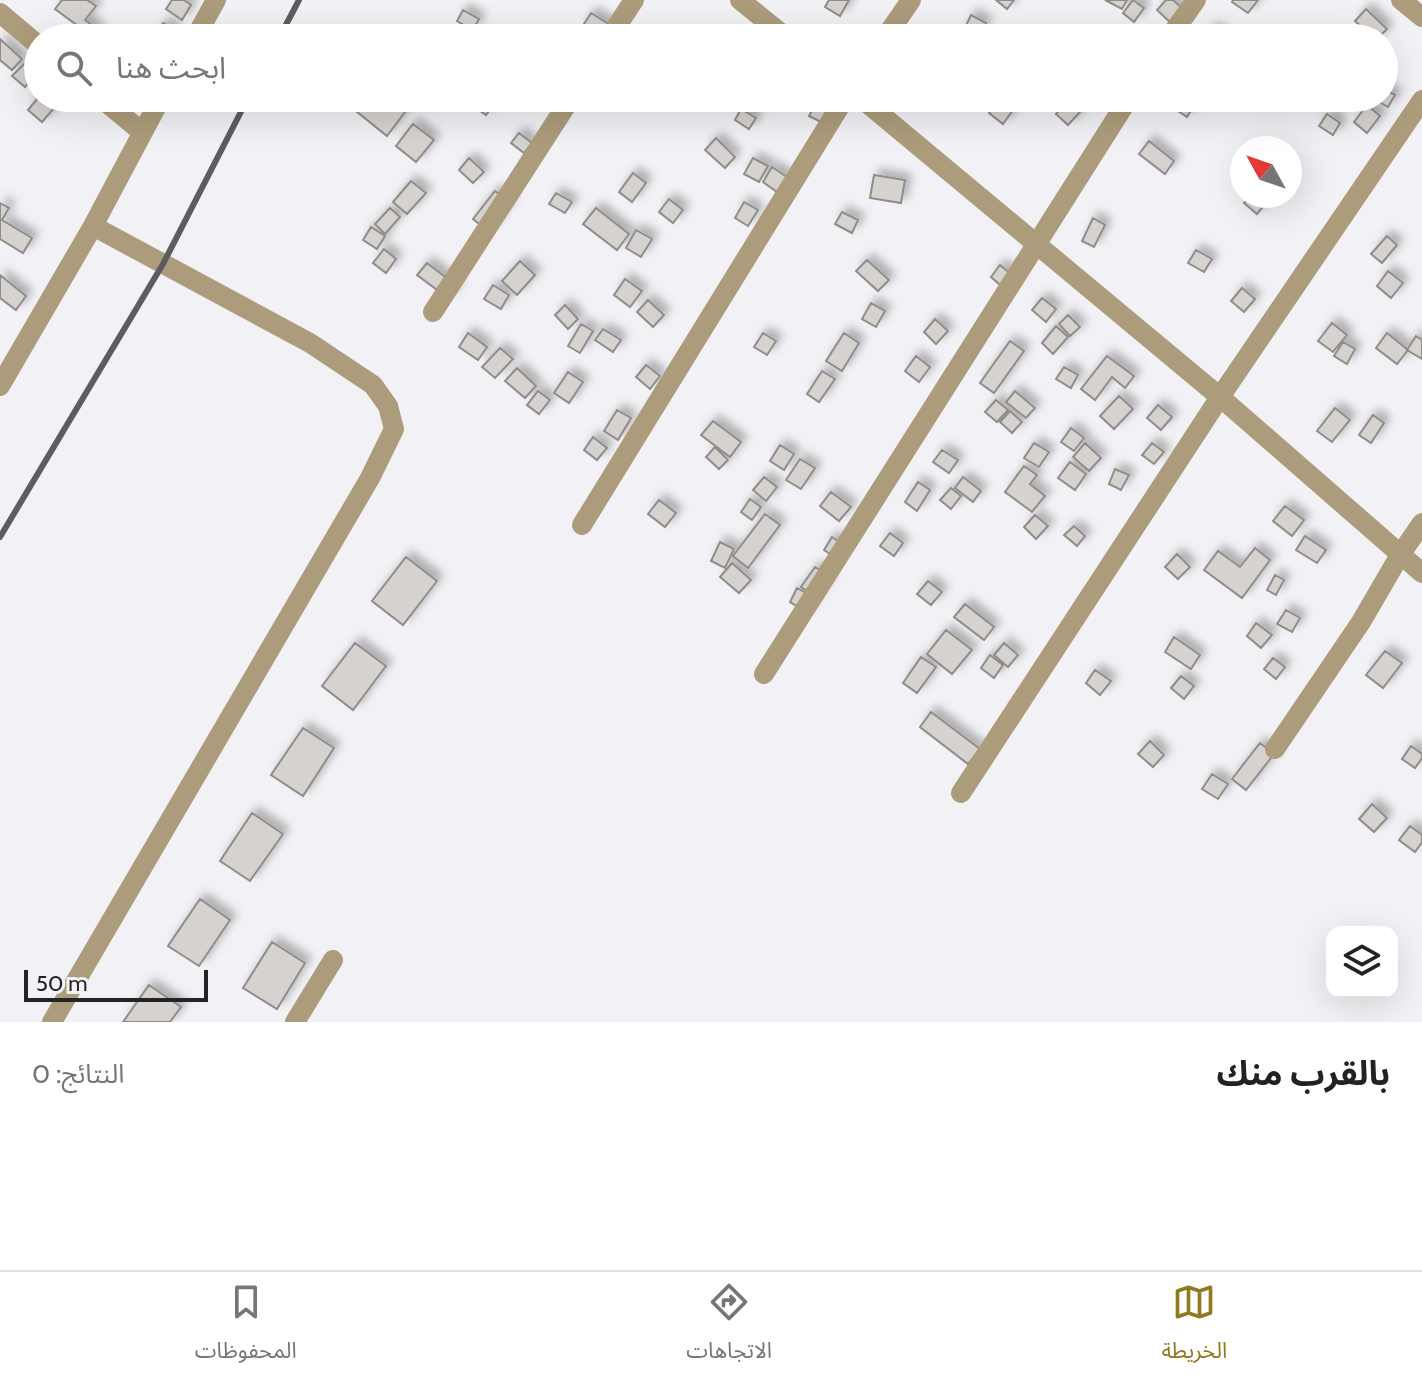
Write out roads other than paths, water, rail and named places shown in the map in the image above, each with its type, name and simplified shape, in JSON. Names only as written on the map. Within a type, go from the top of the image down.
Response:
[{"type":"street","points":[[203,24],[216,0]]},
{"type":"street","points":[[618,24],[634,0]]},
{"type":"street","points":[[740,0],[770,24]]},
{"type":"street","points":[[895,24],[911,0]]},
{"type":"street","points":[[1179,24],[1196,0]]},
{"type":"street","points":[[1401,0],[1422,17]]},
{"type":"street","points":[[0,13],[24,33]]},
{"type":"street","points":[[961,793],[1220,397],[1422,100]]},
{"type":"street","points":[[118,112],[142,132]]},
{"type":"street","points":[[0,386],[93,226],[153,112]]},
{"type":"street","points":[[433,312],[562,112]]},
{"type":"street","points":[[582,525],[836,112]]},
{"type":"street","points":[[878,112],[1220,397],[1422,573]]},
{"type":"street","points":[[764,674],[1120,112]]},
{"type":"street","points":[[52,1022],[370,478],[394,429],[388,406],[373,385],[310,343],[93,226]]},
{"type":"street","points":[[1275,749],[1361,622],[1422,523]]},
{"type":"street","points":[[295,1022],[333,960]]},
{"type":"railway","points":[[286,24],[299,0]]},
{"type":"railway","points":[[0,537],[163,264],[241,112]]}]
